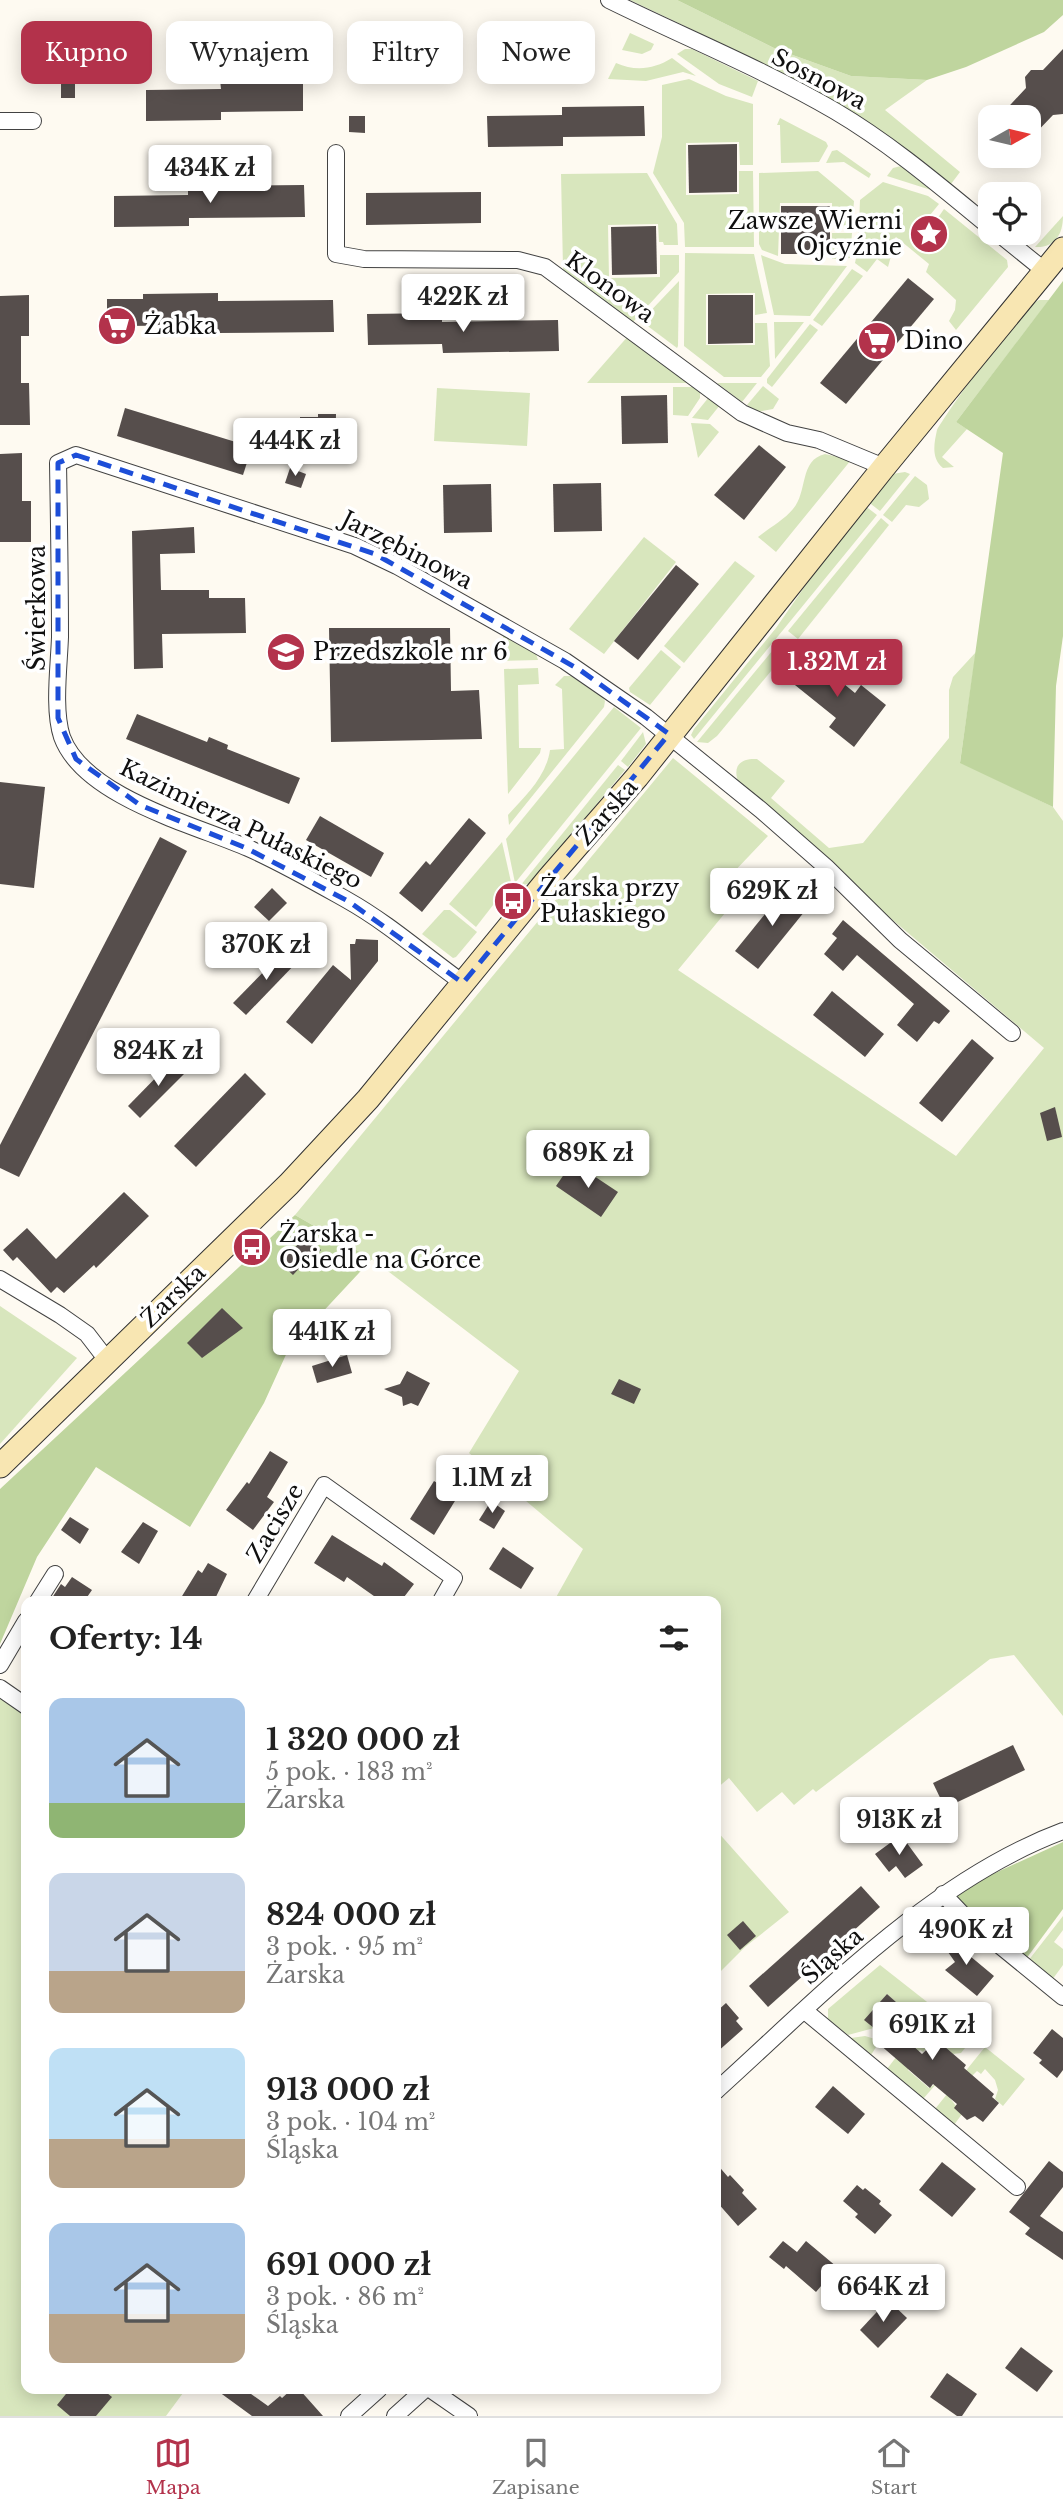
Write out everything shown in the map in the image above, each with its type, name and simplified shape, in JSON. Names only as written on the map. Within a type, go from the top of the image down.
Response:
[{"type":"street","name":"Sosnowa","points":[[609,0],[779,81],[836,112],[891,148],[978,217]]},
{"type":"street","points":[[0,121],[33,121]]},
{"type":"street","name":"Klonowa","points":[[336,153],[336,254],[364,259],[518,260],[545,267],[742,413],[771,427],[819,440],[884,467]]},
{"type":"street","points":[[1013,245],[1045,271]]},
{"type":"street","name":"Żarska","points":[[0,1465],[298,1175],[368,1099],[549,878],[637,777],[884,467],[1063,249]]},
{"type":"street","name":"Jarzębinowa","points":[[58,463],[76,455],[355,546],[397,566],[565,661],[669,734],[816,859],[900,940],[1012,1033]]},
{"type":"street","name":"Świerkowa","points":[[58,463],[58,718],[61,734],[70,752]]},
{"type":"street","name":"Kazimierza Pułaskiego","points":[[70,752],[96,777],[124,797],[257,852],[348,901],[401,936],[463,983]]},
{"type":"street","points":[[0,1279],[86,1334],[107,1360]]},
{"type":"street","name":"Zacisze","points":[[258,1596],[324,1485],[454,1578],[444,1596]]},
{"type":"street","points":[[41,1596],[55,1574]]},
{"type":"street","points":[[0,1665],[21,1629]]},
{"type":"street","points":[[0,1688],[21,1703]]},
{"type":"street","name":"Śląska","points":[[721,2087],[872,1951],[943,1894],[1006,1856],[1063,1830]]},
{"type":"street","points":[[943,1894],[965,1917],[1063,1997]]},
{"type":"street","points":[[805,2011],[1017,2187]]},
{"type":"street","points":[[349,2416],[373,2394]]},
{"type":"street","points":[[395,2416],[422,2394]]},
{"type":"street","points":[[436,2394],[470,2416]]},
{"type":"highlighted area","points":[[76,455],[375,554],[580,670],[669,734],[463,983],[348,901],[246,848],[140,805],[76,759],[58,718],[58,463]]},
{"type":"green space","points":[[630,0],[677,0],[776,49],[851,76],[927,80],[885,110],[960,172],[951,184],[881,131],[837,103]]},
{"type":"green space","points":[[677,0],[1063,0],[1063,15],[1044,32],[966,67],[927,80],[851,76],[776,49]]},
{"type":"green space","points":[[630,33],[654,44],[651,50],[642,54],[622,50]]},
{"type":"green space","points":[[685,49],[692,49],[758,81],[752,97],[719,84],[677,54]]},
{"type":"green space","points":[[672,58],[696,76],[683,72],[646,81],[608,79],[616,63],[631,68],[645,68]]},
{"type":"green space","points":[[689,79],[726,96],[753,104],[753,165],[740,165],[739,142],[686,143],[686,195],[739,194],[739,171],[753,171],[754,247],[685,247],[684,223],[653,173],[662,137],[662,85]]},
{"type":"green space","points":[[780,118],[826,142],[828,146],[819,162],[781,163],[780,125],[777,125]]},
{"type":"green space","points":[[837,150],[871,174],[869,178],[844,162],[826,163],[832,151]]},
{"type":"green space","points":[[901,166],[931,190],[887,176],[893,168]]},
{"type":"green space","points":[[818,171],[854,201],[852,225],[832,226],[832,203],[780,203],[778,256],[762,250],[759,244],[759,173]]},
{"type":"green space","points":[[647,173],[677,224],[678,245],[664,245],[659,242],[658,224],[608,225],[609,278],[660,277],[660,255],[679,255],[679,272],[633,322],[565,273],[561,174]]},
{"type":"green space","points":[[883,182],[928,196],[939,204],[926,220],[933,225],[944,209],[978,237],[978,245],[988,245],[1007,260],[1008,267],[956,330],[949,321],[955,310],[956,300],[926,272],[929,264],[896,237],[887,248],[891,256],[888,267],[877,259],[867,272],[855,263],[860,200]]},
{"type":"green space","points":[[1063,216],[1056,239],[1048,245],[1035,247],[1041,245],[1041,240]]},
{"type":"green space","points":[[832,233],[852,233],[850,258],[832,259]]},
{"type":"green space","points":[[685,253],[754,254],[767,313],[755,315],[755,293],[706,294],[706,345],[755,345],[755,323],[767,323],[770,366],[761,377],[724,377],[684,346]]},
{"type":"green space","points":[[761,255],[785,264],[847,266],[810,316],[774,315]]},
{"type":"green space","points":[[852,269],[863,276],[822,326],[813,320]]},
{"type":"green space","points":[[679,281],[678,346],[677,348],[641,321]]},
{"type":"green space","points":[[1063,281],[1063,636],[1056,686],[1053,807],[960,763],[1003,453],[956,422]]},
{"type":"green space","points":[[1039,300],[1049,300],[956,422],[967,429],[942,457],[954,467],[943,468],[935,455],[937,430],[1002,338]]},
{"type":"green space","points":[[774,322],[804,322],[775,359]]},
{"type":"green space","points":[[810,324],[818,330],[772,387],[767,383],[767,379]]},
{"type":"green space","points":[[629,335],[690,383],[587,383]]},
{"type":"green space","points":[[717,383],[757,383],[742,402]]},
{"type":"green space","points":[[763,386],[779,399],[773,409],[757,412],[747,405]]},
{"type":"green space","points":[[673,387],[696,387],[700,390],[700,398],[688,416],[673,415]]},
{"type":"green space","points":[[437,388],[530,393],[527,446],[434,441]]},
{"type":"green space","points":[[709,397],[720,405],[708,420],[692,418]]},
{"type":"green space","points":[[691,423],[710,424],[719,432],[698,458]]},
{"type":"green space","points":[[825,454],[851,460],[776,552],[758,537],[793,509],[798,502],[811,463]]},
{"type":"green space","points":[[892,474],[910,474],[880,511],[867,501]]},
{"type":"green space","points":[[915,476],[927,485],[929,499],[919,507],[906,505],[892,522],[883,515]]},
{"type":"green space","points":[[864,505],[877,515],[694,739],[691,735],[694,729],[776,628]]},
{"type":"green space","points":[[881,518],[889,525],[798,639],[788,631]]},
{"type":"green space","points":[[644,537],[676,562],[604,654],[569,629]]},
{"type":"green space","points":[[735,561],[755,576],[684,663],[664,646]]},
{"type":"green space","points":[[503,633],[535,651],[538,660],[503,661]]},
{"type":"green space","points":[[782,639],[791,647],[717,736],[708,743],[697,742]]},
{"type":"green space","points":[[661,650],[681,667],[650,705],[630,692],[629,688]]},
{"type":"green space","points":[[976,652],[960,762],[1053,807],[1063,821],[1063,1716],[1014,1655],[990,1659],[816,1792],[813,1789],[794,1805],[782,1792],[757,1812],[729,1778],[721,1785],[721,1596],[557,1596],[583,1549],[469,1453],[519,1371],[372,1259],[295,1215],[673,758],[768,836],[730,876],[744,890],[678,970],[956,1156],[1044,1048],[862,894],[739,784],[736,773],[742,762],[757,759],[785,781],[771,798],[829,848],[863,843],[949,738],[949,690],[953,677]]},
{"type":"green space","points":[[538,668],[539,684],[518,685],[519,748],[541,748],[540,753],[508,794],[504,669]]},
{"type":"green space","points":[[564,676],[571,676],[602,697],[605,701],[604,707],[509,825],[508,815],[540,777],[550,750],[564,749],[562,689],[555,685]]},
{"type":"green space","points":[[614,707],[641,728],[515,883],[506,839]]},
{"type":"green space","points":[[643,732],[646,744],[628,767],[621,761]]},
{"type":"green space","points":[[618,765],[625,770],[531,883],[520,886]]},
{"type":"green space","points":[[502,842],[511,882],[476,927],[449,904]]},
{"type":"green space","points":[[444,910],[450,910],[477,932],[453,958],[422,934]]},
{"type":"green space","points":[[295,1215],[372,1259],[289,1348],[264,1403],[190,1527],[96,1467],[37,1557],[0,1644],[0,1489]]},
{"type":"green space","points":[[0,1306],[77,1358],[0,1444]]},
{"type":"green space","points":[[0,1690],[21,1705],[21,2394],[182,2394],[166,2416],[0,2416]]},
{"type":"green space","points":[[721,1836],[789,1912],[745,1947],[721,1971]]},
{"type":"green space","points":[[1063,1842],[1063,1909],[1026,1959],[955,1897],[984,1878]]},
{"type":"green space","points":[[1063,1916],[1063,1930],[1054,1942],[1063,1949],[1063,1965],[1052,1980],[1028,1961]]},
{"type":"green space","points":[[880,1965],[973,2038],[961,2053],[953,2054],[935,2039],[913,2058],[908,2070],[929,2088],[937,2083],[923,2099],[887,2069],[897,2056],[893,2053],[906,2037],[902,2033],[915,2017],[899,2002],[887,1994],[865,2020],[874,2028],[848,2035],[828,2019],[828,2009]]},
{"type":"green space","points":[[865,2036],[875,2039],[878,2044],[871,2055],[851,2038]]},
{"type":"green space","points":[[985,2047],[1025,2079],[1003,2106],[995,2099],[998,2090],[995,2080],[985,2069],[981,2074],[977,2071],[950,2098],[962,2114],[954,2125],[935,2109]]},
{"type":"building","points":[[1063,49],[1063,114],[1053,115],[1041,128],[1041,105],[1010,105],[1026,88],[1025,77],[1031,70],[1043,70]]},
{"type":"building","points":[[61,84],[75,84],[75,98],[61,98]]},
{"type":"building","points":[[220,84],[303,84],[303,111],[221,112],[221,120],[146,121],[146,90],[221,89]]},
{"type":"building","points":[[644,106],[645,136],[563,137],[563,146],[488,147],[487,116],[562,115],[562,107]]},
{"type":"building","points":[[349,116],[365,116],[365,133],[349,132]]},
{"type":"building","points":[[737,144],[737,192],[689,193],[688,145]]},
{"type":"building","points":[[304,185],[305,217],[189,218],[189,226],[114,227],[114,196],[188,195],[188,186]]},
{"type":"building","points":[[481,192],[481,223],[366,225],[366,193]]},
{"type":"building","points":[[781,206],[830,206],[830,254],[781,254]]},
{"type":"building","points":[[656,226],[657,274],[612,275],[611,227]]},
{"type":"building","name":"Dino","points":[[908,278],[934,299],[846,404],[820,383]]},
{"type":"building","points":[[218,293],[218,301],[333,300],[334,332],[217,333],[217,325],[126,326],[127,336],[107,336],[107,299],[143,299],[143,294]]},
{"type":"building","points":[[29,295],[29,336],[21,336],[21,383],[29,383],[30,425],[0,425],[0,296]]},
{"type":"building","points":[[708,295],[753,295],[753,343],[708,344]]},
{"type":"building","points":[[442,313],[442,322],[558,320],[559,351],[443,353],[442,344],[368,345],[367,314]]},
{"type":"building","points":[[667,395],[668,443],[622,444],[621,396]]},
{"type":"building","points":[[125,408],[252,447],[243,475],[117,436]]},
{"type":"building","points":[[318,414],[336,414],[335,459],[300,459],[300,417],[318,417]]},
{"type":"building","points":[[759,445],[786,467],[744,520],[714,495]]},
{"type":"building","points":[[22,453],[22,501],[31,501],[31,542],[0,542],[0,454]]},
{"type":"building","points":[[290,468],[306,474],[301,488],[285,483]]},
{"type":"building","points":[[601,483],[602,531],[554,532],[553,484]]},
{"type":"building","points":[[491,484],[492,532],[444,533],[443,485]]},
{"type":"building","points":[[194,527],[195,553],[160,554],[161,590],[209,590],[209,598],[245,598],[246,633],[162,634],[163,668],[134,669],[132,531]]},
{"type":"building","points":[[676,565],[699,584],[638,660],[614,641]]},
{"type":"building","points":[[329,628],[450,628],[451,691],[479,690],[482,739],[331,742]]},
{"type":"building","points":[[805,652],[855,693],[861,685],[886,705],[854,747],[829,727],[836,718],[785,677]]},
{"type":"building","points":[[137,714],[207,742],[209,737],[228,745],[227,749],[300,778],[289,804],[126,739]]},
{"type":"building","points":[[0,782],[45,787],[34,888],[0,884]]},
{"type":"building","points":[[320,816],[384,853],[371,877],[306,840]]},
{"type":"building","points":[[469,818],[486,833],[422,912],[399,893],[426,861],[430,865]]},
{"type":"building","points":[[160,837],[187,851],[19,1177],[0,1168],[0,1145]]},
{"type":"building","points":[[787,887],[809,906],[758,969],[735,951]]},
{"type":"building","points":[[272,888],[287,903],[269,921],[254,907]]},
{"type":"building","points":[[843,920],[950,1011],[939,1024],[934,1021],[917,1042],[897,1025],[914,1004],[857,955],[843,971],[824,954],[837,938],[832,934]]},
{"type":"building","points":[[356,939],[378,940],[378,961],[312,1044],[286,1022],[333,965],[351,980],[350,944],[355,944]]},
{"type":"building","points":[[287,948],[299,960],[246,1015],[233,1003]]},
{"type":"building","points":[[832,991],[884,1034],[865,1057],[813,1015]]},
{"type":"building","points":[[972,1039],[994,1058],[942,1122],[919,1103]]},
{"type":"building","points":[[175,1058],[188,1070],[140,1118],[128,1106]]},
{"type":"building","points":[[245,1073],[266,1094],[196,1167],[174,1146]]},
{"type":"building","points":[[1055,1107],[1062,1137],[1047,1141],[1040,1113]]},
{"type":"building","points":[[579,1166],[618,1192],[601,1217],[556,1186],[567,1170],[574,1174]]},
{"type":"building","points":[[124,1192],[149,1216],[96,1268],[94,1265],[64,1293],[57,1287],[51,1293],[17,1257],[13,1261],[3,1250],[27,1228],[56,1259]]},
{"type":"building","points":[[305,1236],[321,1250],[293,1275],[278,1261],[287,1250],[290,1253]]},
{"type":"building","points":[[222,1308],[243,1328],[202,1358],[187,1343]]},
{"type":"building","points":[[347,1355],[352,1373],[317,1383],[312,1366]]},
{"type":"building","points":[[407,1371],[430,1383],[418,1406],[411,1403],[403,1406],[402,1397],[384,1389],[400,1384]]},
{"type":"building","points":[[619,1379],[641,1389],[634,1404],[611,1394]]},
{"type":"building","points":[[270,1451],[288,1462],[267,1497],[274,1502],[253,1530],[226,1510],[247,1482],[249,1484]]},
{"type":"building","points":[[475,1472],[494,1484],[484,1501],[465,1489]]},
{"type":"building","points":[[434,1481],[458,1496],[434,1535],[410,1519]]},
{"type":"building","points":[[491,1501],[505,1511],[494,1529],[479,1520]]},
{"type":"building","points":[[70,1517],[89,1529],[80,1544],[61,1530]]},
{"type":"building","points":[[143,1522],[158,1531],[139,1564],[121,1552]]},
{"type":"building","points":[[332,1535],[382,1566],[384,1562],[414,1584],[405,1596],[374,1596],[347,1577],[344,1582],[314,1563]]},
{"type":"building","points":[[503,1547],[534,1568],[521,1589],[489,1569]]},
{"type":"building","points":[[208,1563],[227,1574],[216,1596],[182,1596],[198,1570],[202,1573]]},
{"type":"building","points":[[72,1577],[92,1590],[88,1596],[53,1596],[61,1584],[65,1587]]},
{"type":"building","points":[[1013,1745],[1025,1770],[945,1808],[933,1783]]},
{"type":"building","points":[[901,1835],[923,1865],[905,1878],[896,1866],[889,1872],[875,1854]]},
{"type":"building","points":[[861,1886],[880,1907],[768,2007],[749,1986]]},
{"type":"building","points":[[743,1921],[756,1936],[740,1950],[727,1935]]},
{"type":"building","points":[[940,1931],[994,1976],[977,1996],[945,1970],[955,1962],[936,1935]]},
{"type":"building","points":[[887,1994],[914,2018],[900,2034],[922,2054],[937,2040],[994,2094],[992,2097],[999,2103],[983,2122],[975,2116],[967,2120],[954,2108],[957,2104],[933,2084],[930,2088],[879,2044],[885,2037],[864,2020]]},
{"type":"building","points":[[726,2003],[739,2018],[736,2021],[743,2029],[721,2049],[721,2008]]},
{"type":"building","points":[[1052,2029],[1063,2038],[1063,2070],[1057,2078],[1039,2063],[1042,2060],[1033,2053]]},
{"type":"building","points":[[833,2086],[865,2114],[848,2134],[815,2107]]},
{"type":"building","points":[[1049,2161],[1063,2172],[1063,2187],[1040,2216],[1063,2232],[1063,2260],[1025,2234],[1030,2228],[1009,2212]]},
{"type":"building","points":[[942,2162],[976,2189],[952,2217],[919,2190]]},
{"type":"building","points":[[721,2169],[744,2190],[742,2193],[757,2209],[738,2226],[721,2207]]},
{"type":"building","points":[[857,2185],[881,2201],[879,2204],[892,2215],[875,2234],[855,2217],[858,2214],[843,2201]]},
{"type":"building","points":[[783,2241],[797,2252],[806,2241],[837,2267],[816,2292],[786,2266],[784,2269],[769,2257]]},
{"type":"building","points":[[888,2300],[907,2318],[878,2348],[860,2330]]},
{"type":"building","points":[[1021,2347],[1053,2371],[1037,2392],[1005,2368]]},
{"type":"building","points":[[947,2373],[977,2394],[962,2416],[957,2416],[930,2397]]},
{"type":"building","points":[[66,2394],[108,2394],[112,2397],[96,2416],[70,2416],[57,2405]]},
{"type":"building","points":[[222,2394],[251,2394],[268,2406],[280,2396],[282,2398],[286,2394],[303,2394],[323,2416],[252,2416]]},
{"type":"place","name":"Zawsze Wierni Ojcyźnie","points":[[929,234]]},
{"type":"place","name":"Żabka","points":[[117,326]]},
{"type":"place","name":"Dino","points":[[877,341]]},
{"type":"place","name":"Przedszkole nr 6","points":[[286,652]]},
{"type":"place","name":"Żarska przy Pułaskiego","points":[[513,901]]},
{"type":"place","name":"Żarska - Osiedle na Górce","points":[[252,1247]]}]
